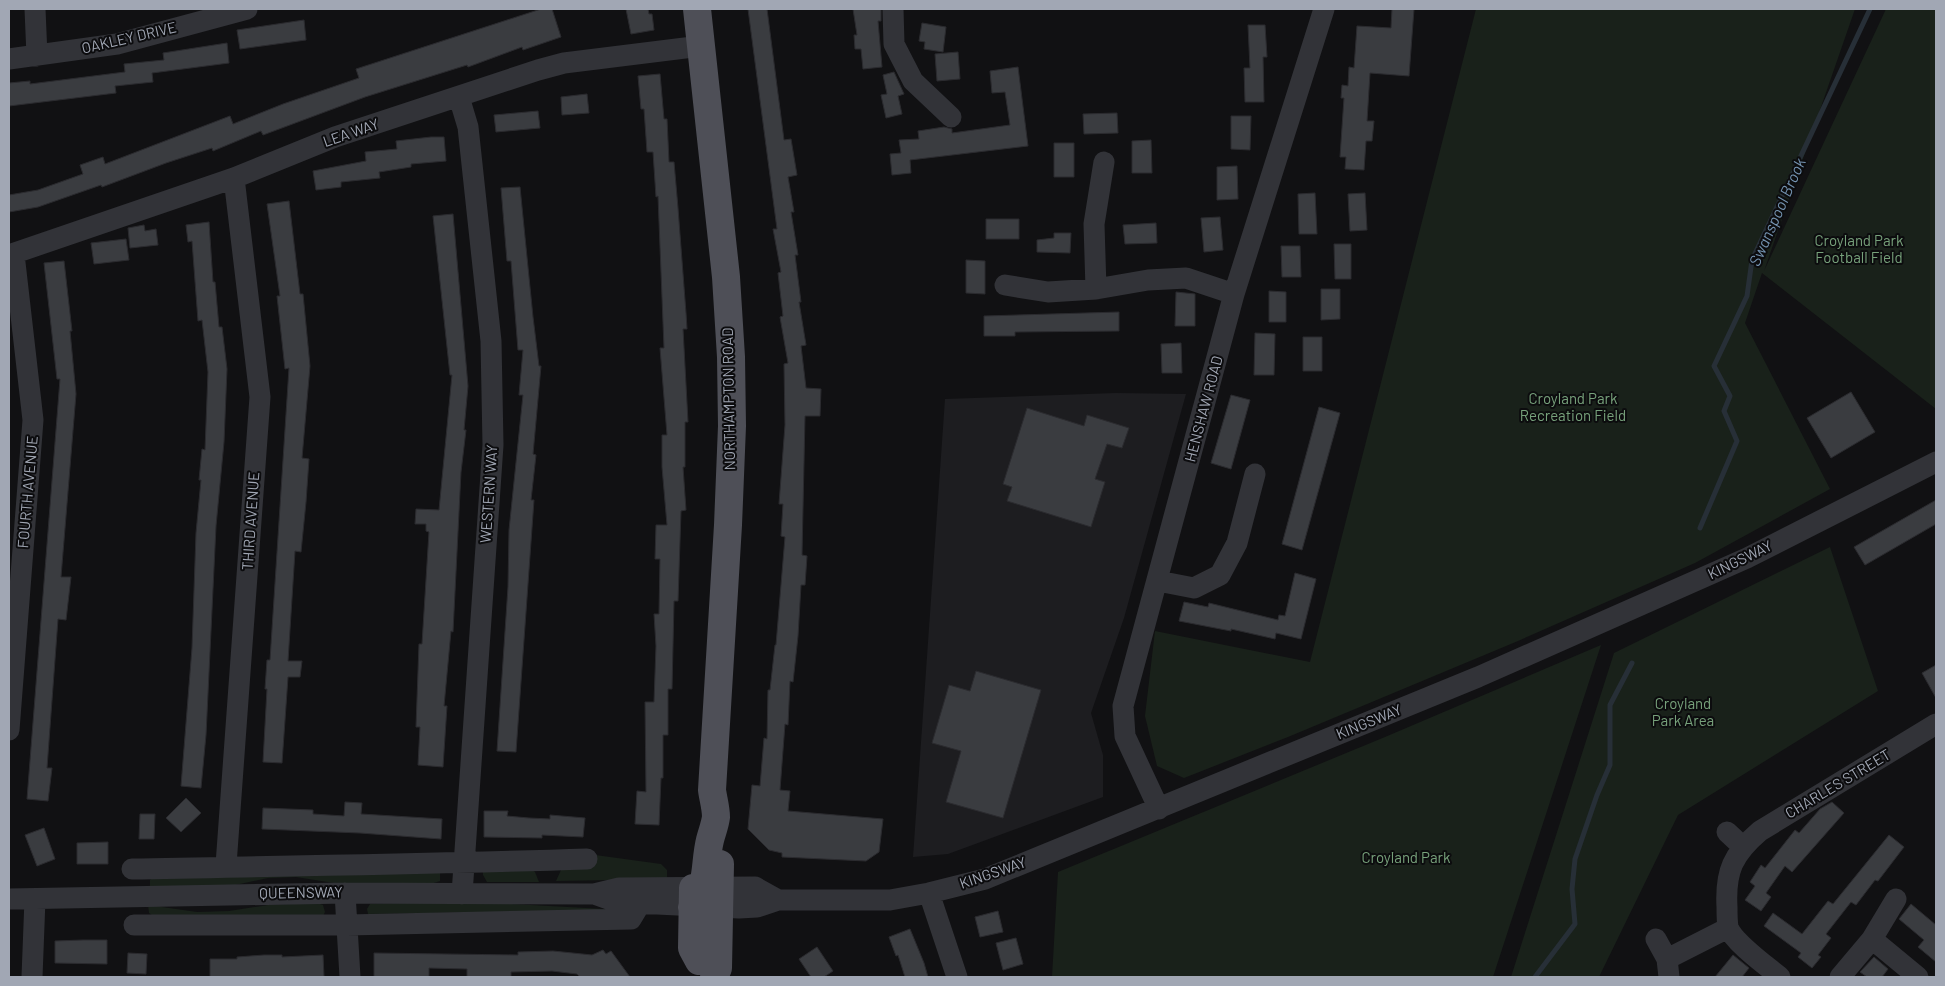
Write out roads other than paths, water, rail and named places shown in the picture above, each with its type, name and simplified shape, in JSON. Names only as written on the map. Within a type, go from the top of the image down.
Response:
[{"type":"main road","name":"NORTHAMPTON ROAD","points":[[697,9],[726,277],[732,416],[728,525],[712,790],[716,814],[715,826],[721,841],[692,948],[704,972]]},
{"type":"main road","name":"NORTHAMPTON ROAD","points":[[706,897],[699,814],[712,790]]},
{"type":"street","points":[[35,9],[37,56]]},
{"type":"street","name":"OAKLEY DRIVE","points":[[9,59],[117,44],[222,12],[247,9]]},
{"type":"street","points":[[893,9],[894,44],[913,81],[951,117]]},
{"type":"street","name":"HENSHAW ROAD","points":[[1159,809],[1126,736],[1123,706],[1234,294],[1324,9]]},
{"type":"street","name":"LEA WAY","points":[[12,254],[234,178],[335,137],[538,70],[564,64],[701,46]]},
{"type":"street","name":"WESTERN WAY","points":[[459,97],[468,127],[491,341],[493,445],[462,894]]},
{"type":"street","points":[[1096,290],[1094,224],[1104,162]]},
{"type":"street","name":"THIRD AVENUE","points":[[226,866],[260,397],[234,178]]},
{"type":"street","name":"FOURTH AVENUE","points":[[9,730],[33,420],[12,254]]},
{"type":"street","points":[[1005,285],[1048,292],[1096,290],[1148,280],[1186,278],[1234,294]]},
{"type":"street","name":"KINGSWAY","points":[[706,897],[755,887],[778,900],[890,900],[986,879],[1472,680],[1694,582],[1936,462]]},
{"type":"street","points":[[1158,581],[1194,588],[1220,575],[1237,544],[1255,474]]},
{"type":"street","name":"CHARLES STREET","points":[[1728,928],[1726,891],[1735,839],[1760,831],[1936,724]]},
{"type":"street","points":[[132,869],[587,859]]},
{"type":"street","name":"QUEENSWAY","points":[[9,899],[345,893],[594,894],[619,888],[706,897]]},
{"type":"street","points":[[345,893],[350,977]]},
{"type":"street","points":[[929,893],[957,977]]},
{"type":"street","name":"QUEENSWAY","points":[[594,894],[616,902],[640,904],[706,897]]},
{"type":"street","points":[[32,977],[34,898]]},
{"type":"street","points":[[1840,977],[1872,939],[1896,899]]},
{"type":"street","name":"QUEENSWAY","points":[[134,925],[347,925],[631,919],[640,904]]},
{"type":"street","points":[[1656,939],[1668,968],[1728,928],[1751,954],[1780,977]]},
{"type":"street","points":[[1872,939],[1918,977]]},
{"type":"waterway","name":"Swanspool Brook","points":[[1700,528],[1737,441],[1724,411],[1730,396],[1714,366],[1747,296],[1752,260],[1870,9]]},
{"type":"waterway","name":"Swanspool Brook","points":[[1535,977],[1575,924],[1572,889],[1575,859],[1597,795],[1610,765],[1610,705],[1632,663]]},
{"type":"park label","name":"Croyland Park Football Field","points":[[1859,250]]},
{"type":"park label","name":"Croyland Park Recreation Field","points":[[1573,408]]},
{"type":"park label","name":"Croyland Park Area","points":[[1683,712]]},
{"type":"park label","name":"Croyland Park","points":[[1406,858]]}]
